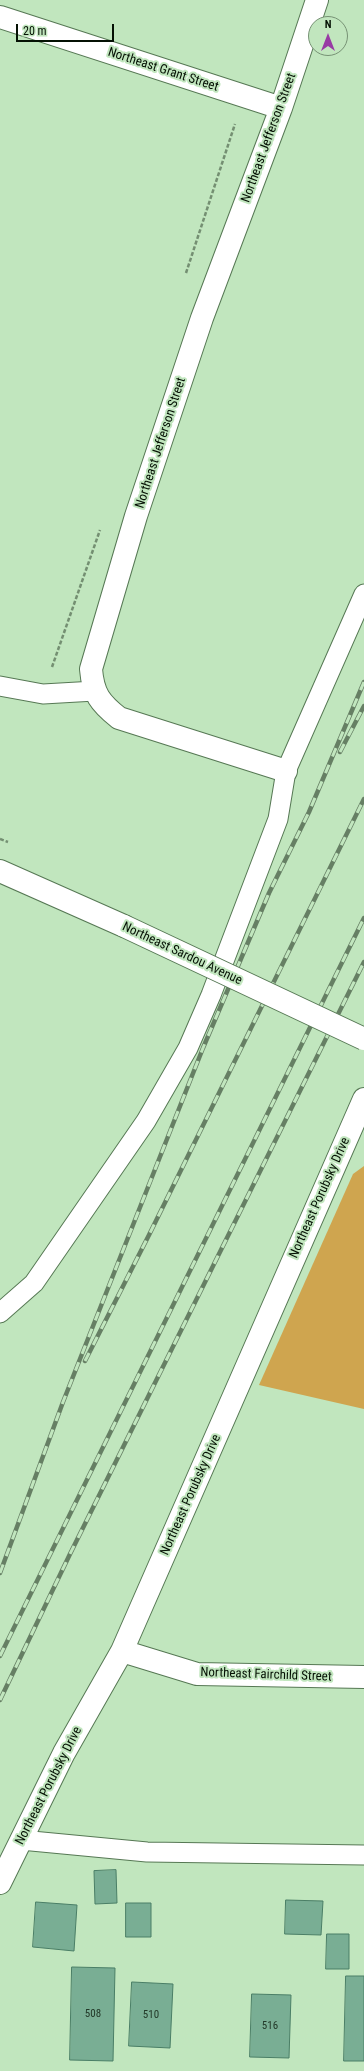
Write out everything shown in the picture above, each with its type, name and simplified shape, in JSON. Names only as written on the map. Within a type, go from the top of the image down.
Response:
[{"type":"street","name":"Northeast Jefferson Street","points":[[286,771],[119,718],[102,704],[92,685],[91,669],[136,516],[202,318],[281,108],[317,0]]},
{"type":"street","name":"Northeast Grant Street","points":[[0,18],[281,108]]},
{"type":"street","name":"Northeast Sardou Avenue","points":[[0,871],[124,926],[364,1039]]},
{"type":"street","name":"Northeast Porubsky Drive","points":[[0,1883],[64,1753],[122,1651],[364,1099]]},
{"type":"street","name":"Northeast Fairchild Street","points":[[122,1651],[197,1674],[364,1677]]},
{"type":"lane","points":[[0,1313],[34,1283],[146,1121],[188,1048],[211,995],[278,819],[286,771],[364,594]]},
{"type":"lane","points":[[0,686],[43,694],[95,691]]},
{"type":"lane","points":[[21,1840],[147,1852],[364,1855]]},
{"type":"shaded area","points":[[364,1166],[364,1409],[259,1385],[353,1174]]},
{"type":"building","points":[[116,1870],[117,1903],[95,1904],[94,1871]]},
{"type":"building","points":[[286,1900],[323,1901],[321,1935],[285,1934]]},
{"type":"building","points":[[36,1902],[77,1905],[74,1951],[33,1947]]},
{"type":"building","points":[[126,1903],[151,1903],[151,1937],[126,1937]]},
{"type":"building","points":[[327,1934],[349,1934],[349,1969],[326,1969]]},
{"type":"building","points":[[72,1967],[115,1968],[113,2061],[70,2060]]},
{"type":"building","points":[[346,1976],[364,1976],[364,2061],[344,2061]]},
{"type":"building","points":[[132,1982],[173,1984],[170,2048],[129,2046]]},
{"type":"building","points":[[252,1994],[291,1995],[289,2058],[250,2057]]},
{"type":"railway","points":[[0,1573],[63,1402],[203,1048],[269,893],[309,812],[364,682]]},
{"type":"railway","points":[[340,752],[364,706]]},
{"type":"railway","points":[[85,1361],[149,1235],[364,799]]},
{"type":"railway","points":[[0,1656],[364,918]]},
{"type":"railway","points":[[0,1700],[70,1554],[364,962]]}]
